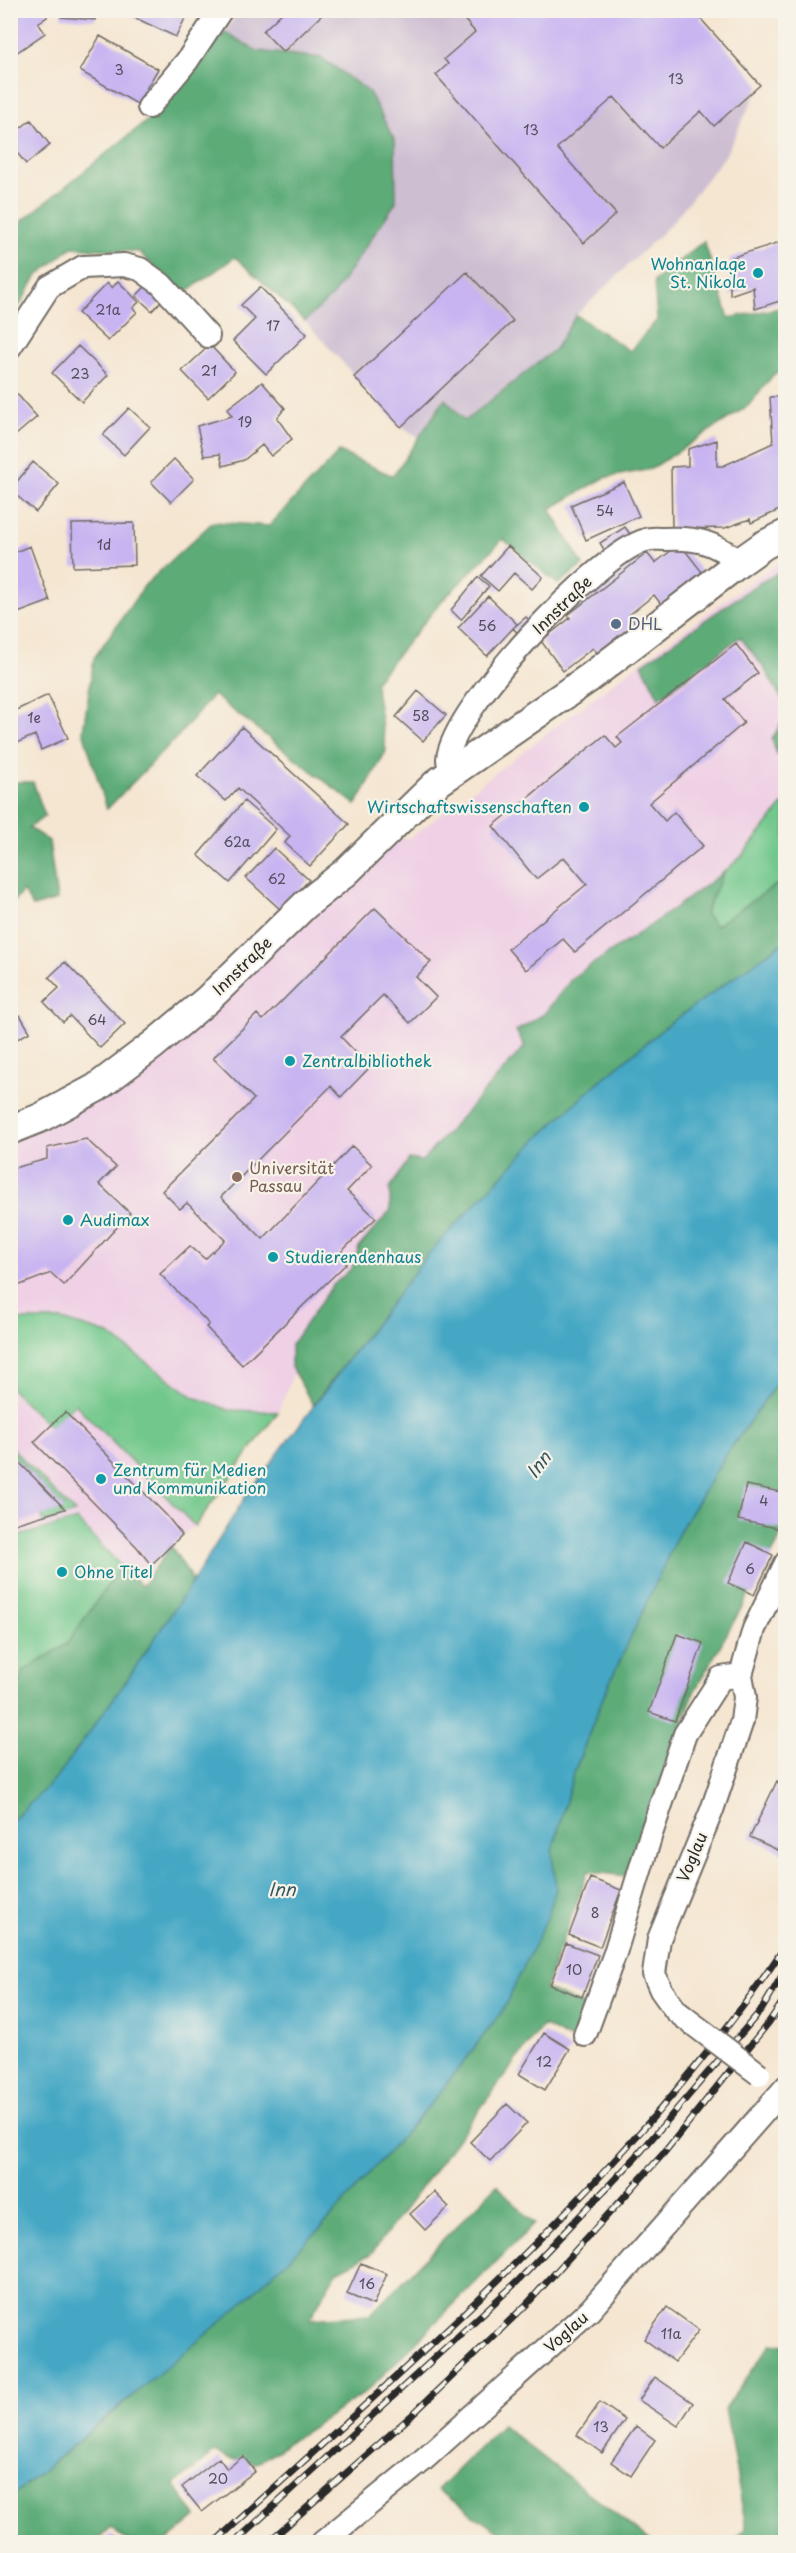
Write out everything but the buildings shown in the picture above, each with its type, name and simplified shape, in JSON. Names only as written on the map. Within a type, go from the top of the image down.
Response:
[{"type":"street","points":[[149,107],[187,62],[221,10]]},
{"type":"street","points":[[10,347],[49,287],[83,267],[124,265],[140,269],[161,284],[208,336]]},
{"type":"street","name":"Innstraße","points":[[10,1130],[40,1118],[96,1088],[153,1045],[207,1000],[305,905],[375,845],[436,783],[589,678],[740,562],[764,545],[786,534]]},
{"type":"street","name":"Innstraße","points":[[451,772],[448,759],[465,720],[506,663],[542,623],[610,561],[645,540],[680,538],[702,540],[722,548],[740,562]]},
{"type":"street","name":"Voglau","points":[[323,2542],[422,2461],[590,2310],[783,2090],[676,2011],[661,1990],[654,1974],[659,1939],[712,1810],[742,1721],[745,1697],[741,1675],[754,1629],[786,1563]]},
{"type":"street","points":[[585,2035],[615,1953],[651,1834],[685,1734],[721,1678],[741,1675]]},
{"type":"shaded area","points":[[239,10],[709,11],[700,18],[760,85],[725,156],[671,224],[576,315],[555,349],[465,421],[445,399],[419,437],[401,427],[305,321],[333,295],[322,58],[257,51],[225,32]]},
{"type":"shaded area","name":"Universität Passau","points":[[785,560],[785,884],[419,1224],[292,1377],[278,1412],[195,1526],[182,1535],[135,1581],[11,1765],[11,1130],[76,1100],[375,845],[411,837],[662,646],[762,573]]},
{"type":"green space","points":[[225,32],[257,51],[322,58],[369,92],[395,141],[396,202],[333,295],[305,321],[235,257],[182,295],[139,252],[72,247],[36,277],[11,321],[11,230],[154,115]]},
{"type":"green space","points":[[704,241],[729,318],[785,307],[785,370],[774,374],[748,406],[651,469],[604,478],[550,509],[583,565],[558,584],[503,539],[441,602],[375,682],[386,751],[356,805],[213,695],[179,735],[107,809],[83,731],[94,658],[145,585],[213,522],[269,526],[339,452],[393,476],[445,399],[465,421],[555,349],[576,315],[630,351],[657,320],[654,281]]},
{"type":"green space","points":[[785,569],[785,705],[764,668],[740,637],[659,698],[642,664],[756,585]]},
{"type":"green space","points":[[785,717],[785,746],[777,755],[772,739]]},
{"type":"green space","points":[[11,782],[33,782],[45,816],[29,828],[49,841],[57,900],[33,907],[23,891],[11,905]]},
{"type":"green space","points":[[785,802],[785,879],[715,926],[705,913],[724,872],[741,857]]},
{"type":"green space","points":[[724,872],[705,913],[715,926],[785,879],[785,941],[669,1024],[595,1085],[540,1136],[428,1255],[313,1405],[291,1367],[291,1345],[332,1286],[352,1268],[359,1247],[390,1211],[390,1188],[409,1159],[422,1161],[525,1046],[516,1031],[544,1014],[573,977],[651,925]]},
{"type":"green space","points":[[10,1320],[62,1320],[108,1334],[194,1397],[229,1410],[278,1412],[195,1526],[75,1404],[50,1427],[11,1389]]},
{"type":"green space","points":[[785,1371],[785,1523],[777,1545],[694,1692],[625,1876],[588,1871],[545,1989],[584,2006],[571,2040],[543,2025],[371,2254],[337,2271],[310,2319],[370,2315],[497,2185],[534,2224],[365,2393],[257,2463],[230,2459],[214,2452],[175,2485],[196,2517],[166,2542],[128,2542],[111,2527],[96,2542],[11,2542],[11,2497],[112,2414],[322,2227],[434,2100],[503,2010],[556,1889],[552,1852],[573,1775],[604,1695],[680,1530],[724,1458]]},
{"type":"green space","points":[[10,1446],[75,1513],[43,1523],[41,1516],[64,1508],[11,1453]]},
{"type":"green space","points":[[77,1520],[121,1566],[67,1644],[24,1671],[11,1712],[11,1538]]},
{"type":"green space","points":[[171,1546],[193,1581],[127,1680],[58,1776],[11,1822],[11,1712],[24,1671],[67,1644],[121,1566],[142,1586]]},
{"type":"green space","points":[[771,2344],[785,2346],[785,2542],[731,2542],[746,2528],[725,2408]]},
{"type":"green space","points":[[502,2425],[651,2542],[513,2542],[437,2490]]},
{"type":"water","name":"Inn","points":[[785,941],[785,1371],[724,1458],[680,1530],[604,1695],[573,1775],[552,1852],[556,1889],[547,1918],[503,2010],[434,2100],[322,2227],[235,2310],[11,2497],[11,1822],[58,1776],[127,1680],[246,1496],[428,1254],[540,1136],[595,1085],[669,1024]]},
{"type":"railway","points":[[215,2542],[444,2332],[591,2186],[660,2109],[726,2029],[786,1945]]},
{"type":"railway","points":[[235,2542],[519,2280],[637,2156],[762,2009],[786,1969]]},
{"type":"railway","points":[[268,2542],[412,2415],[526,2305],[663,2154],[769,2022],[786,1997]]},
{"type":"place","name":"Wohnanlage St. Nikola","points":[[758,273]]},
{"type":"place","name":"DHL","points":[[616,624]]},
{"type":"place","name":"Wirtschaftswissenschaften","points":[[584,807]]},
{"type":"place","name":"Zentralbibliothek","points":[[290,1061]]},
{"type":"place","name":"Universität Passau","points":[[237,1177]]},
{"type":"place","name":"Audimax","points":[[68,1220]]},
{"type":"place","name":"Studierendenhaus","points":[[273,1257]]},
{"type":"place","name":"Zentrum für Medien und Kommunikation","points":[[101,1479]]},
{"type":"place","name":"Ohne Titel","points":[[62,1572]]}]
